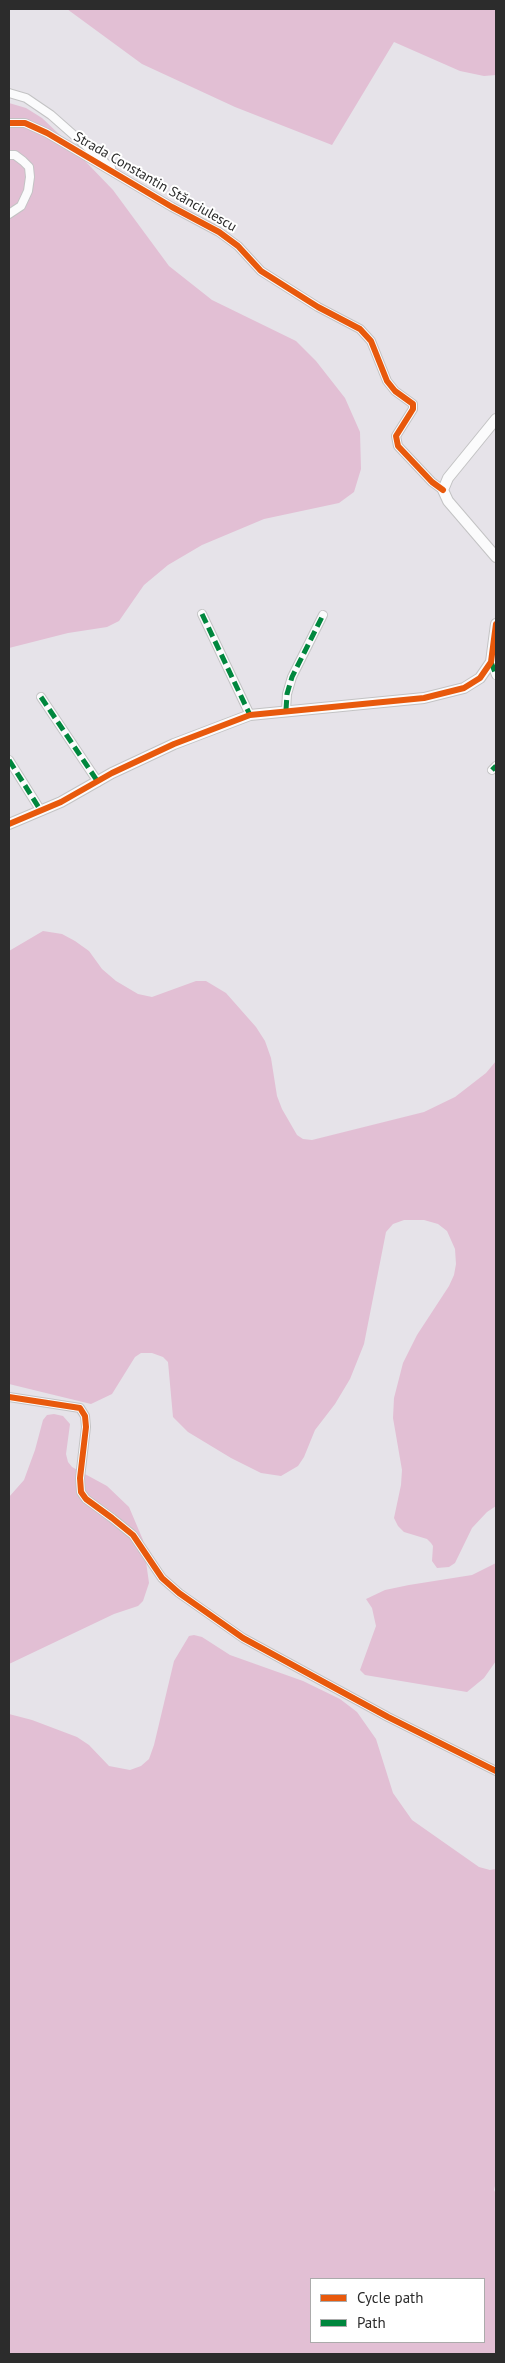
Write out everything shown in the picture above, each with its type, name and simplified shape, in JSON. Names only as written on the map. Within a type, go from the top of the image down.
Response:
[{"type":"street","points":[[9,93],[26,98],[51,115],[128,182]]},
{"type":"street","name":"Strada Constantin Stănciulescu","points":[[9,124],[25,124],[47,133],[128,182],[219,232],[238,246],[261,271],[318,307],[360,329],[371,341],[387,381],[395,391],[413,404],[413,409],[396,436],[398,446],[443,490]]},
{"type":"street","points":[[9,155],[15,156],[29,167],[30,178],[28,191],[21,206],[9,214]]},
{"type":"street","points":[[496,419],[448,478],[443,490],[448,501],[496,557]]},
{"type":"street","points":[[202,614],[250,715]]},
{"type":"street","points":[[286,710],[287,694],[292,677],[323,616]]},
{"type":"street","points":[[9,824],[174,744],[250,715],[438,695],[475,682],[484,674],[491,662],[496,624]]},
{"type":"street","points":[[491,662],[496,675]]},
{"type":"street","points":[[41,697],[98,782]]},
{"type":"street","points":[[9,760],[41,810]]},
{"type":"street","points":[[9,1397],[80,1408],[85,1416],[86,1427],[81,1454],[81,1492],[86,1499],[133,1535],[162,1578],[179,1593],[243,1638],[388,1717],[496,1771]]},
{"type":"shaded area","points":[[67,9],[496,9],[496,75],[484,76],[460,71],[394,42],[332,145],[235,107],[142,64]]},
{"type":"shaded area","points":[[9,103],[26,108],[42,118],[61,136],[113,190],[169,266],[212,300],[296,341],[316,361],[345,398],[360,432],[361,469],[354,492],[339,503],[264,519],[202,545],[168,565],[144,585],[119,621],[107,627],[68,633],[9,648]]},
{"type":"shaded area","points":[[43,931],[62,934],[75,941],[89,951],[102,969],[116,981],[138,994],[152,997],[196,981],[206,981],[226,993],[256,1027],[265,1041],[271,1058],[277,1096],[282,1109],[297,1135],[303,1139],[312,1140],[424,1112],[455,1097],[486,1073],[496,1061],[496,1506],[487,1512],[472,1528],[455,1563],[449,1567],[437,1568],[432,1561],[433,1546],[431,1543],[427,1539],[404,1532],[394,1518],[402,1470],[393,1418],[394,1398],[403,1363],[417,1335],[449,1286],[456,1264],[455,1249],[447,1231],[438,1224],[424,1220],[404,1220],[393,1224],[386,1232],[364,1344],[350,1379],[335,1404],[315,1430],[304,1457],[298,1466],[281,1476],[261,1473],[231,1458],[188,1432],[173,1417],[168,1362],[163,1357],[152,1353],[141,1353],[135,1357],[112,1394],[91,1404],[9,1384],[9,951]]},
{"type":"shaded area","points":[[47,1415],[63,1416],[70,1424],[66,1454],[68,1462],[72,1467],[107,1486],[129,1507],[143,1540],[149,1583],[143,1601],[138,1606],[114,1614],[9,1664],[9,1497],[24,1480],[43,1420]]},
{"type":"shaded area","points":[[496,1563],[496,1661],[484,1678],[467,1692],[365,1675],[360,1670],[376,1626],[372,1608],[366,1599],[385,1590],[472,1575]]},
{"type":"shaded area","points":[[194,1635],[202,1637],[230,1655],[303,1681],[340,1699],[357,1712],[376,1739],[393,1793],[412,1820],[479,1867],[490,1870],[496,1869],[496,2182],[494,2190],[496,2194],[496,2354],[9,2354],[9,1714],[32,1720],[77,1737],[89,1745],[109,1766],[130,1770],[141,1766],[149,1759],[174,1661],[189,1636]]},
{"type":"marked path","points":[[202,614],[250,715]]},
{"type":"marked path","points":[[286,710],[287,694],[292,677],[323,615]]},
{"type":"marked path","points":[[491,662],[496,675]]},
{"type":"marked path","points":[[41,697],[98,782]]},
{"type":"marked path","points":[[9,760],[41,811]]},
{"type":"marked path","points":[[492,770],[496,766]]},
{"type":"cycle path","points":[[9,123],[25,123],[47,133],[172,207],[219,232],[238,246],[261,271],[318,307],[360,329],[371,341],[387,381],[395,391],[413,404],[413,409],[396,436],[398,446],[432,482],[443,490]]},
{"type":"cycle path","points":[[9,824],[61,802],[112,773],[174,744],[250,715],[424,698],[464,688],[480,678],[491,662],[496,624]]},
{"type":"cycle path","points":[[9,1397],[80,1408],[85,1416],[86,1427],[80,1478],[81,1492],[86,1499],[133,1535],[162,1578],[179,1593],[243,1638],[388,1717],[496,1771]]}]
